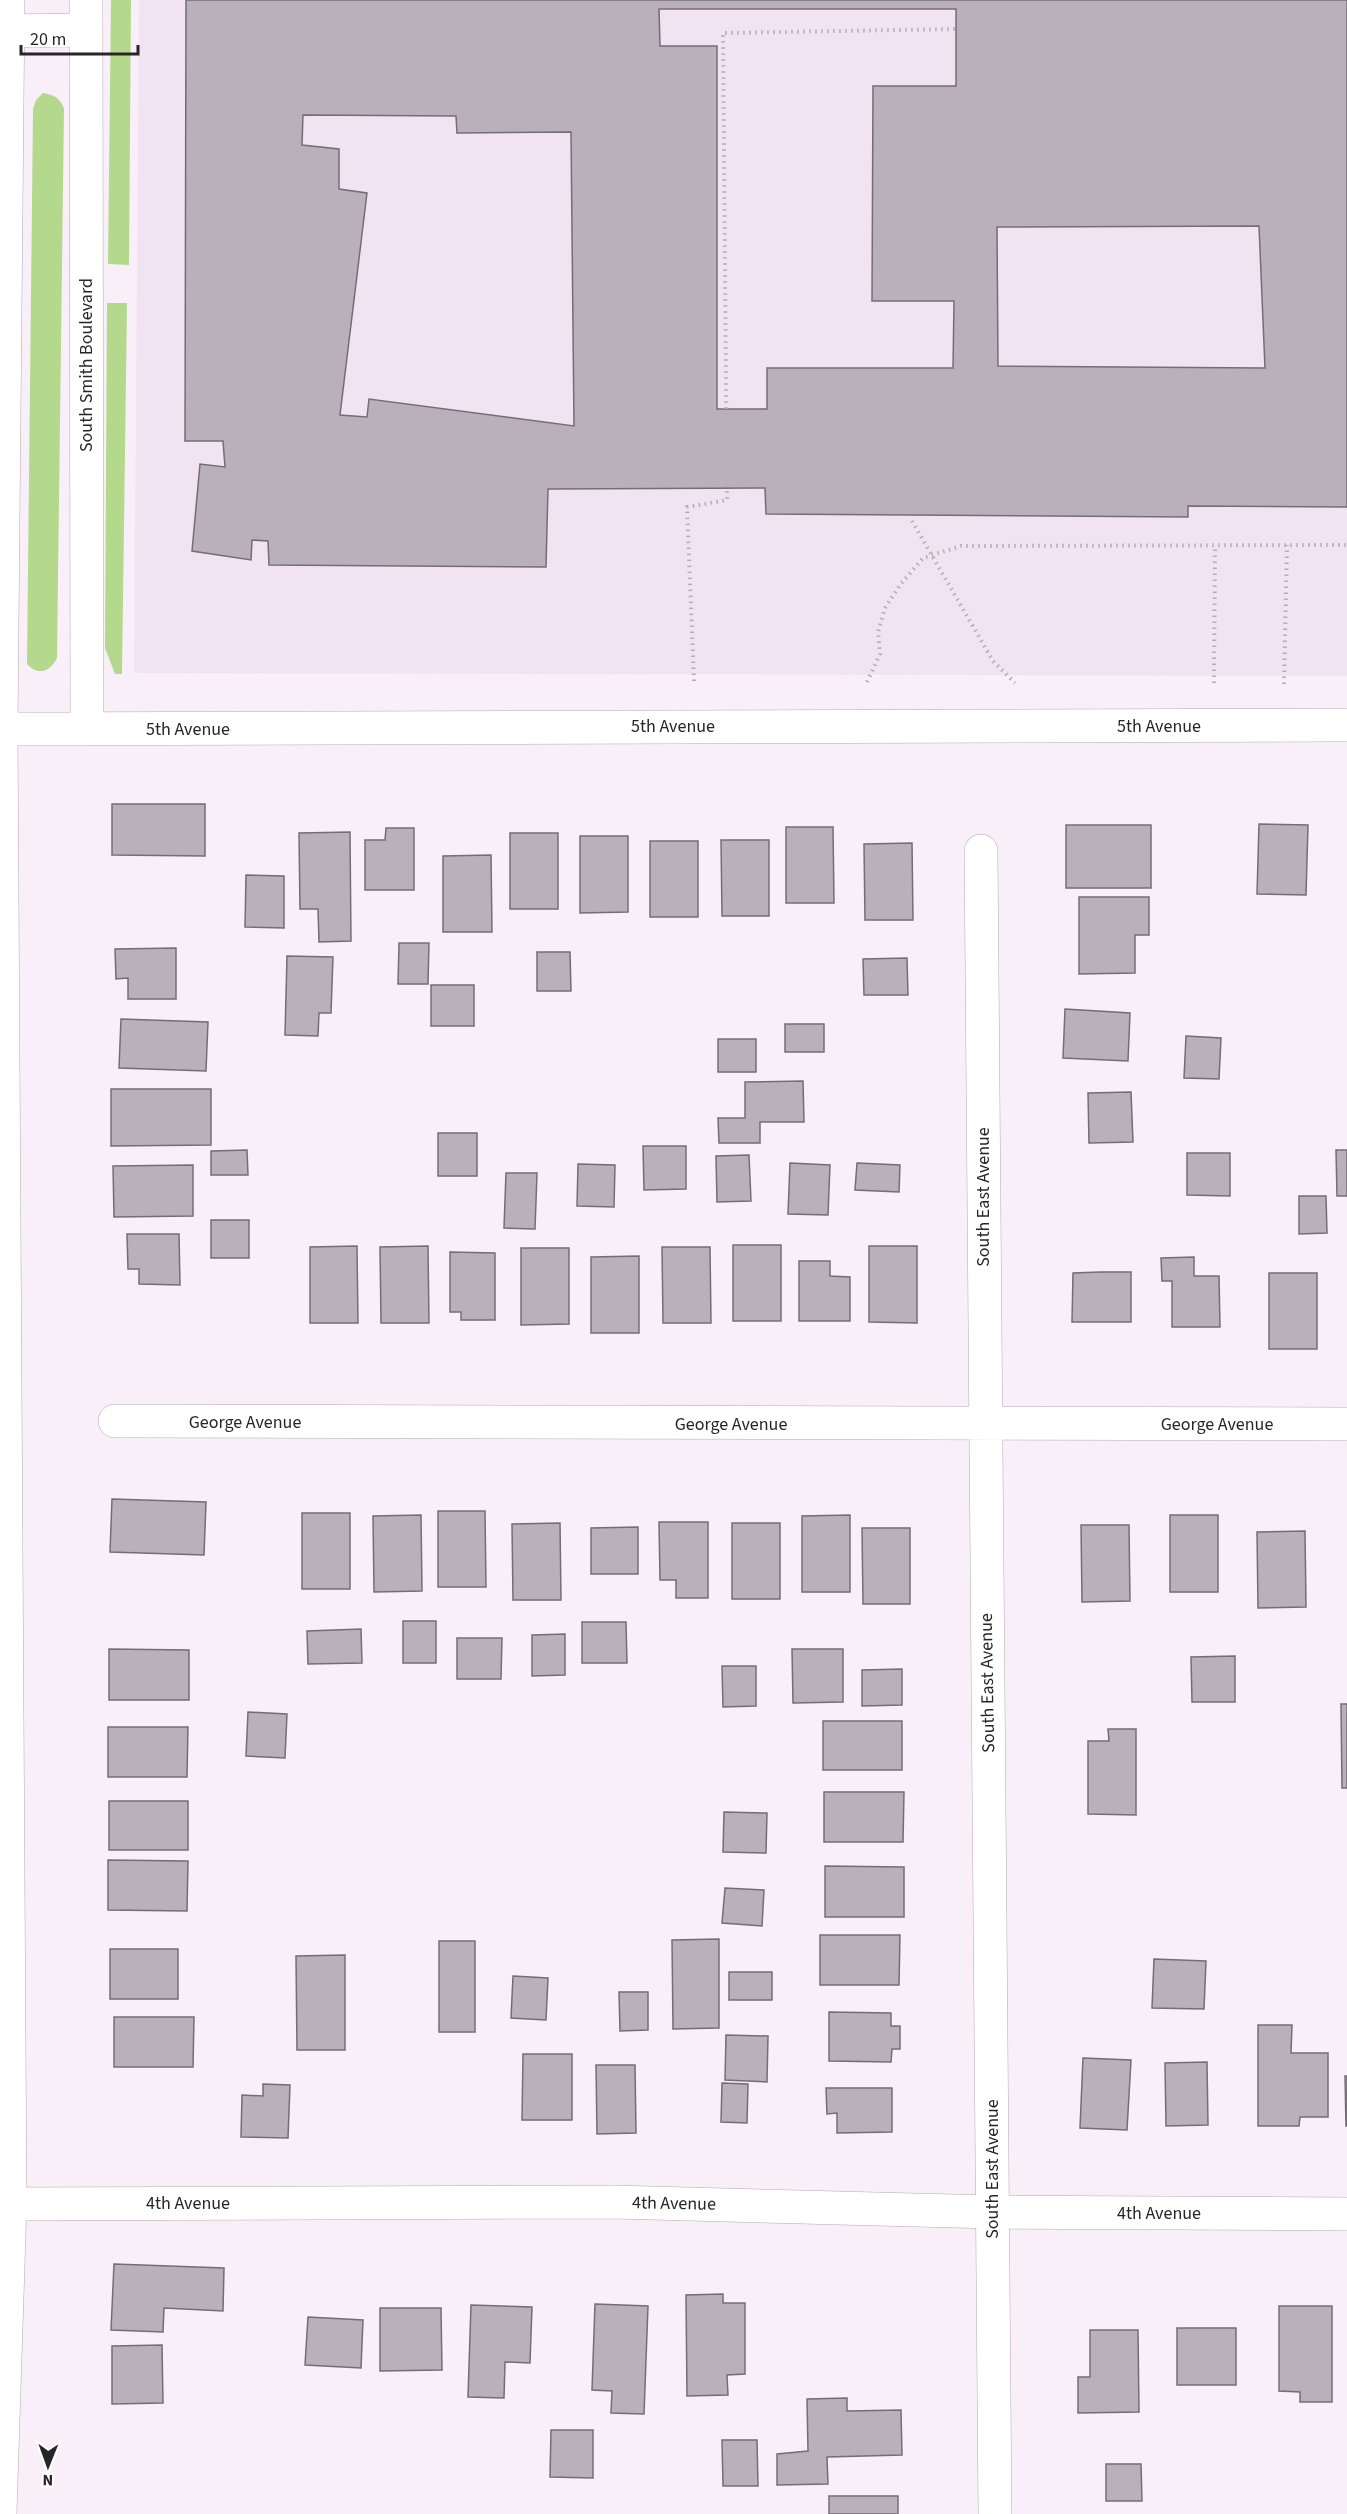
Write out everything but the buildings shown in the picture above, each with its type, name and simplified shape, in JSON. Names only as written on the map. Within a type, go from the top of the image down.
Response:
[{"type":"street","points":[[0,2514],[5,2204],[0,729],[5,21],[86,15]]},
{"type":"street","name":"South Smith Boulevard","points":[[86,15],[87,729]]},
{"type":"street","name":"5th Avenue","points":[[0,729],[1347,725]]},
{"type":"street","name":"South East Avenue","points":[[981,851],[984,1425],[995,2514]]},
{"type":"street","name":"George Avenue","points":[[115,1421],[984,1425],[1347,1424]]},
{"type":"street","name":"4th Avenue","points":[[5,2204],[613,2202],[992,2212],[1347,2214]]},
{"type":"path","points":[[694,681],[687,507],[727,500],[723,33],[956,29],[973,31]]},
{"type":"path","points":[[912,521],[993,661],[1015,683]]},
{"type":"path","points":[[1214,683],[1215,545]]},
{"type":"path","points":[[1284,684],[1287,545]]},
{"type":"path","points":[[867,682],[880,654],[878,632],[885,608],[900,585],[923,558],[961,546],[1347,545]]},
{"type":"shaded area","points":[[139,0],[1347,0],[1347,676],[134,673]]},
{"type":"green space","points":[[111,0],[131,0],[129,265],[108,264]]},
{"type":"green space","points":[[43,93],[56,97],[64,108],[57,658],[51,667],[39,671],[27,664],[33,109],[36,100]]},
{"type":"green space","points":[[107,303],[127,303],[122,674],[115,674],[105,648]]}]
